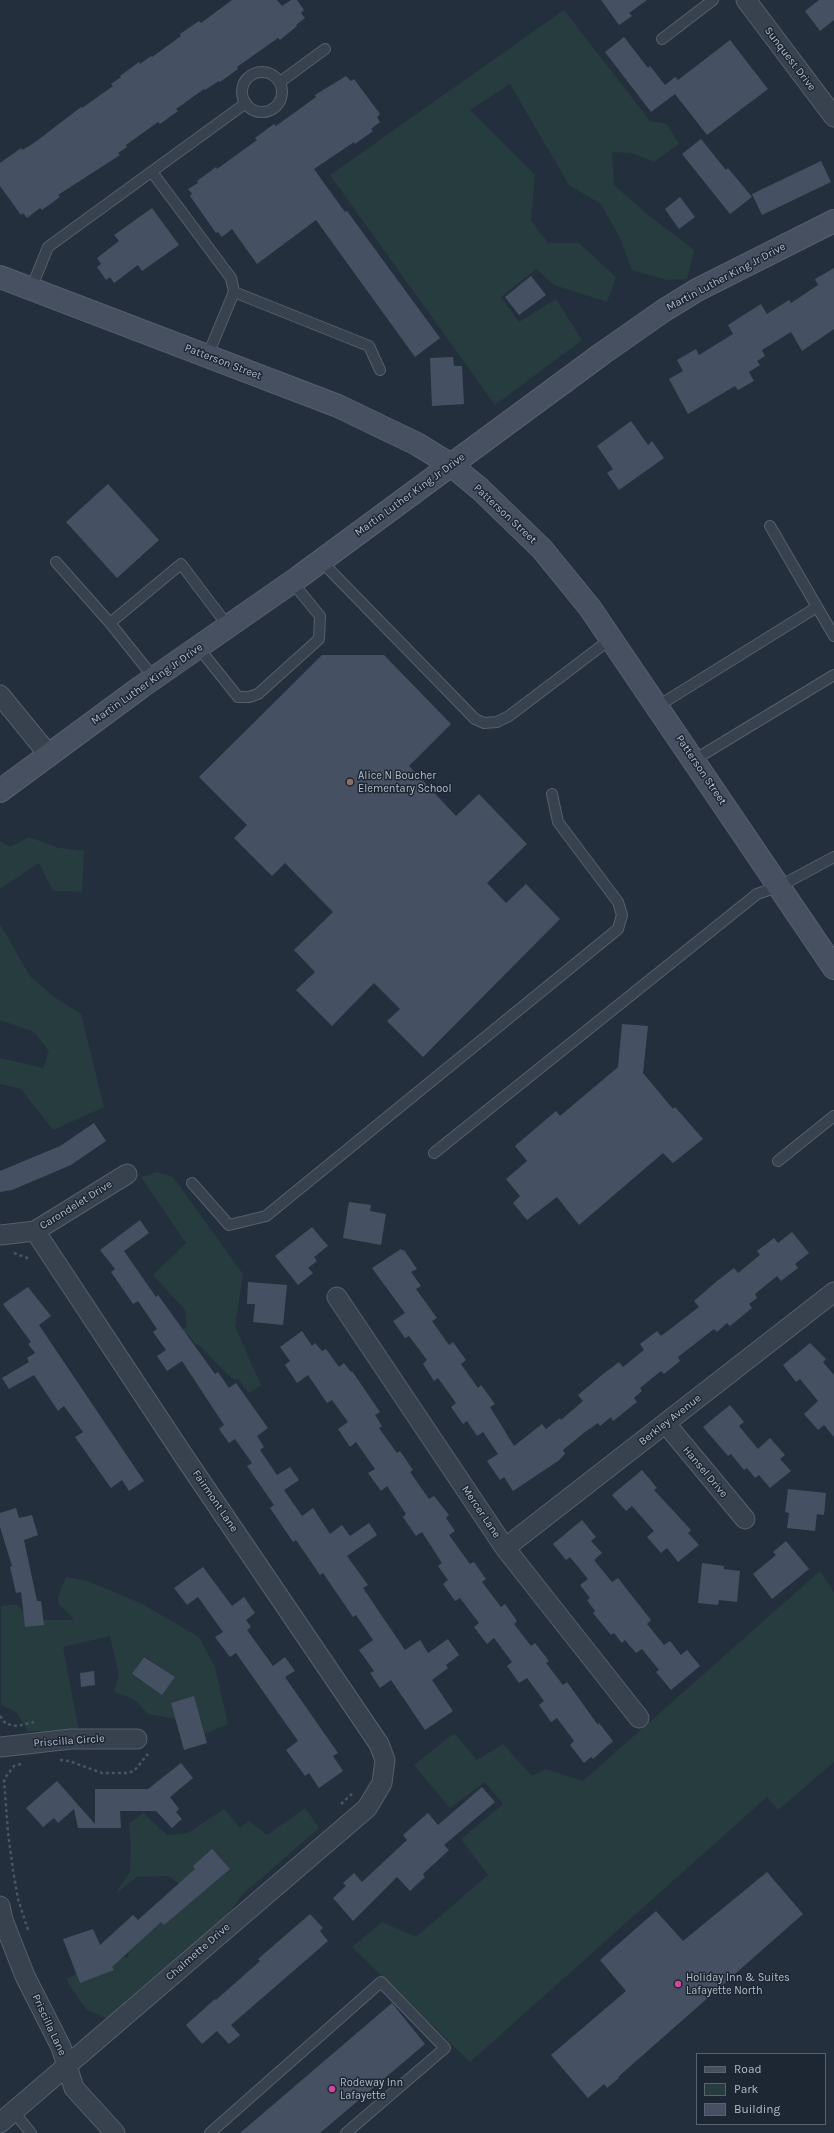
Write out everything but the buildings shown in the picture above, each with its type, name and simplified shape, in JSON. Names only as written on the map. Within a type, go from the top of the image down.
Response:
[{"type":"street","name":"Sunquest Drive","points":[[746,0],[834,118]]},
{"type":"street","name":"Martin Luther King Jr Drive","points":[[0,792],[154,678],[292,582],[450,465],[663,311],[697,290],[834,221]]},
{"type":"street","name":"Patterson Street","points":[[0,277],[338,406],[417,444],[450,465],[480,489],[542,549],[586,602],[612,638],[834,968]]},
{"type":"street","points":[[0,695],[48,755]]},
{"type":"street","name":"Carondelet Drive","points":[[0,1235],[35,1231],[127,1174]]},
{"type":"street","name":"Fairmont Lane","points":[[35,1231],[194,1471],[379,1744],[385,1760],[384,1773]]},
{"type":"street","name":"Mercer Lane","points":[[337,1297],[505,1548],[639,1718]]},
{"type":"street","name":"Berkley Avenue","points":[[505,1548],[666,1424],[831,1300]]},
{"type":"street","name":"Hansel Drive","points":[[666,1424],[745,1519]]},
{"type":"street","name":"Priscilla Circle","points":[[0,1746],[71,1739],[143,1746]]},
{"type":"street","name":"Chalmette Drive","points":[[7,2117],[345,1827],[373,1800],[382,1783],[384,1773]]},
{"type":"street","name":"Priscilla Lane","points":[[0,1906],[3,1920],[25,1976],[61,2047],[77,2093],[115,2133]]},
{"type":"lane","points":[[662,39],[714,0]]},
{"type":"lane","points":[[280,82],[325,49]]},
{"type":"lane","points":[[258,72],[270,74],[280,82],[282,95],[280,102],[270,111],[256,111],[246,103],[242,91],[247,79],[252,75],[258,72]]},
{"type":"lane","points":[[30,289],[48,247],[246,103]]},
{"type":"lane","points":[[152,172],[231,278],[234,292],[207,357]]},
{"type":"lane","points":[[234,292],[369,346],[380,370]]},
{"type":"lane","points":[[770,526],[834,636]]},
{"type":"lane","points":[[321,561],[475,718],[484,723],[497,722],[509,716],[612,638]]},
{"type":"lane","points":[[56,562],[110,623],[154,678]]},
{"type":"lane","points":[[110,623],[181,564],[228,626]]},
{"type":"lane","points":[[198,647],[238,697],[249,697],[258,694],[319,639],[320,616],[292,582]]},
{"type":"lane","points":[[658,706],[817,607]]},
{"type":"lane","points":[[694,760],[834,675]]},
{"type":"lane","points":[[192,1183],[229,1225],[266,1216],[618,929],[622,915],[618,902],[558,822],[552,794]]},
{"type":"lane","points":[[434,1153],[757,894],[780,886],[834,857]]},
{"type":"lane","points":[[778,1161],[834,1116]]},
{"type":"lane","points":[[210,2133],[381,1982],[445,2048],[346,2133]]},
{"type":"lane","points":[[7,2117],[31,2133]]},
{"type":"path","points":[[0,1716],[6,1724],[17,1726],[34,1722]]},
{"type":"path","points":[[55,1761],[69,1761],[102,1773],[127,1773],[134,1771],[146,1758],[143,1746]]},
{"type":"path","points":[[26,1763],[14,1766],[4,1779],[8,1833],[13,1870],[18,1899],[29,1933]]},
{"type":"path","points":[[345,1827],[333,1812],[357,1789]]},
{"type":"green space","points":[[564,10],[650,121],[667,124],[679,144],[654,162],[632,153],[612,152],[614,185],[647,214],[694,250],[687,279],[667,280],[632,270],[620,238],[601,204],[569,185],[510,84],[470,110],[535,175],[531,220],[548,243],[579,243],[616,277],[607,302],[554,285],[536,269],[501,297],[519,322],[556,299],[582,340],[495,405],[330,175]]},
{"type":"green space","points":[[29,837],[59,848],[84,851],[82,892],[53,891],[39,863],[0,889],[0,841],[10,847]]},
{"type":"green space","points":[[0,924],[30,976],[54,997],[81,1014],[104,1107],[53,1130],[21,1089],[0,1084],[0,1058],[43,1068],[49,1051],[34,1032],[0,1020]]},
{"type":"green space","points":[[157,1172],[173,1177],[243,1274],[235,1327],[261,1385],[249,1393],[238,1379],[233,1379],[199,1345],[195,1344],[188,1334],[179,1340],[175,1336],[187,1326],[185,1310],[153,1275],[186,1243],[141,1177]]},
{"type":"green space","points":[[820,1571],[834,1592],[834,1762],[778,1810],[767,1797],[470,2062],[352,1947],[382,1922],[416,1937],[488,1875],[461,1839],[503,1804],[485,1782],[450,1808],[414,1765],[454,1733],[477,1760],[503,1744],[532,1776],[546,1769],[583,1781]]},
{"type":"green space","points":[[66,1577],[88,1581],[142,1604],[199,1637],[215,1667],[228,1724],[205,1734],[194,1697],[171,1703],[175,1719],[148,1714],[134,1699],[114,1692],[119,1675],[110,1636],[63,1647],[79,1731],[28,1731],[16,1712],[1,1705],[1,1606],[17,1604],[29,1620],[72,1620],[73,1618],[59,1604],[58,1597]],"holes":[[[144,1656],[174,1677],[162,1695],[132,1675]]]},
{"type":"green space","points":[[305,1808],[319,1828],[242,1895],[221,1924],[112,2021],[86,2009],[69,1985],[67,1979],[114,1955],[127,1958],[142,1915],[163,1911],[193,1893],[168,1876],[137,1877],[115,1894],[130,1872],[131,1847],[129,1824],[143,1813],[167,1835],[188,1833],[224,1809],[240,1828],[249,1821],[267,1835]]},
{"type":"place","name":"Alice N Boucher Elementary School","points":[[350,782]]},
{"type":"place","name":"Holiday Inn & Suites Lafayette North","points":[[678,1984]]},
{"type":"place","name":"Rodeway Inn Lafayette","points":[[332,2089]]}]
